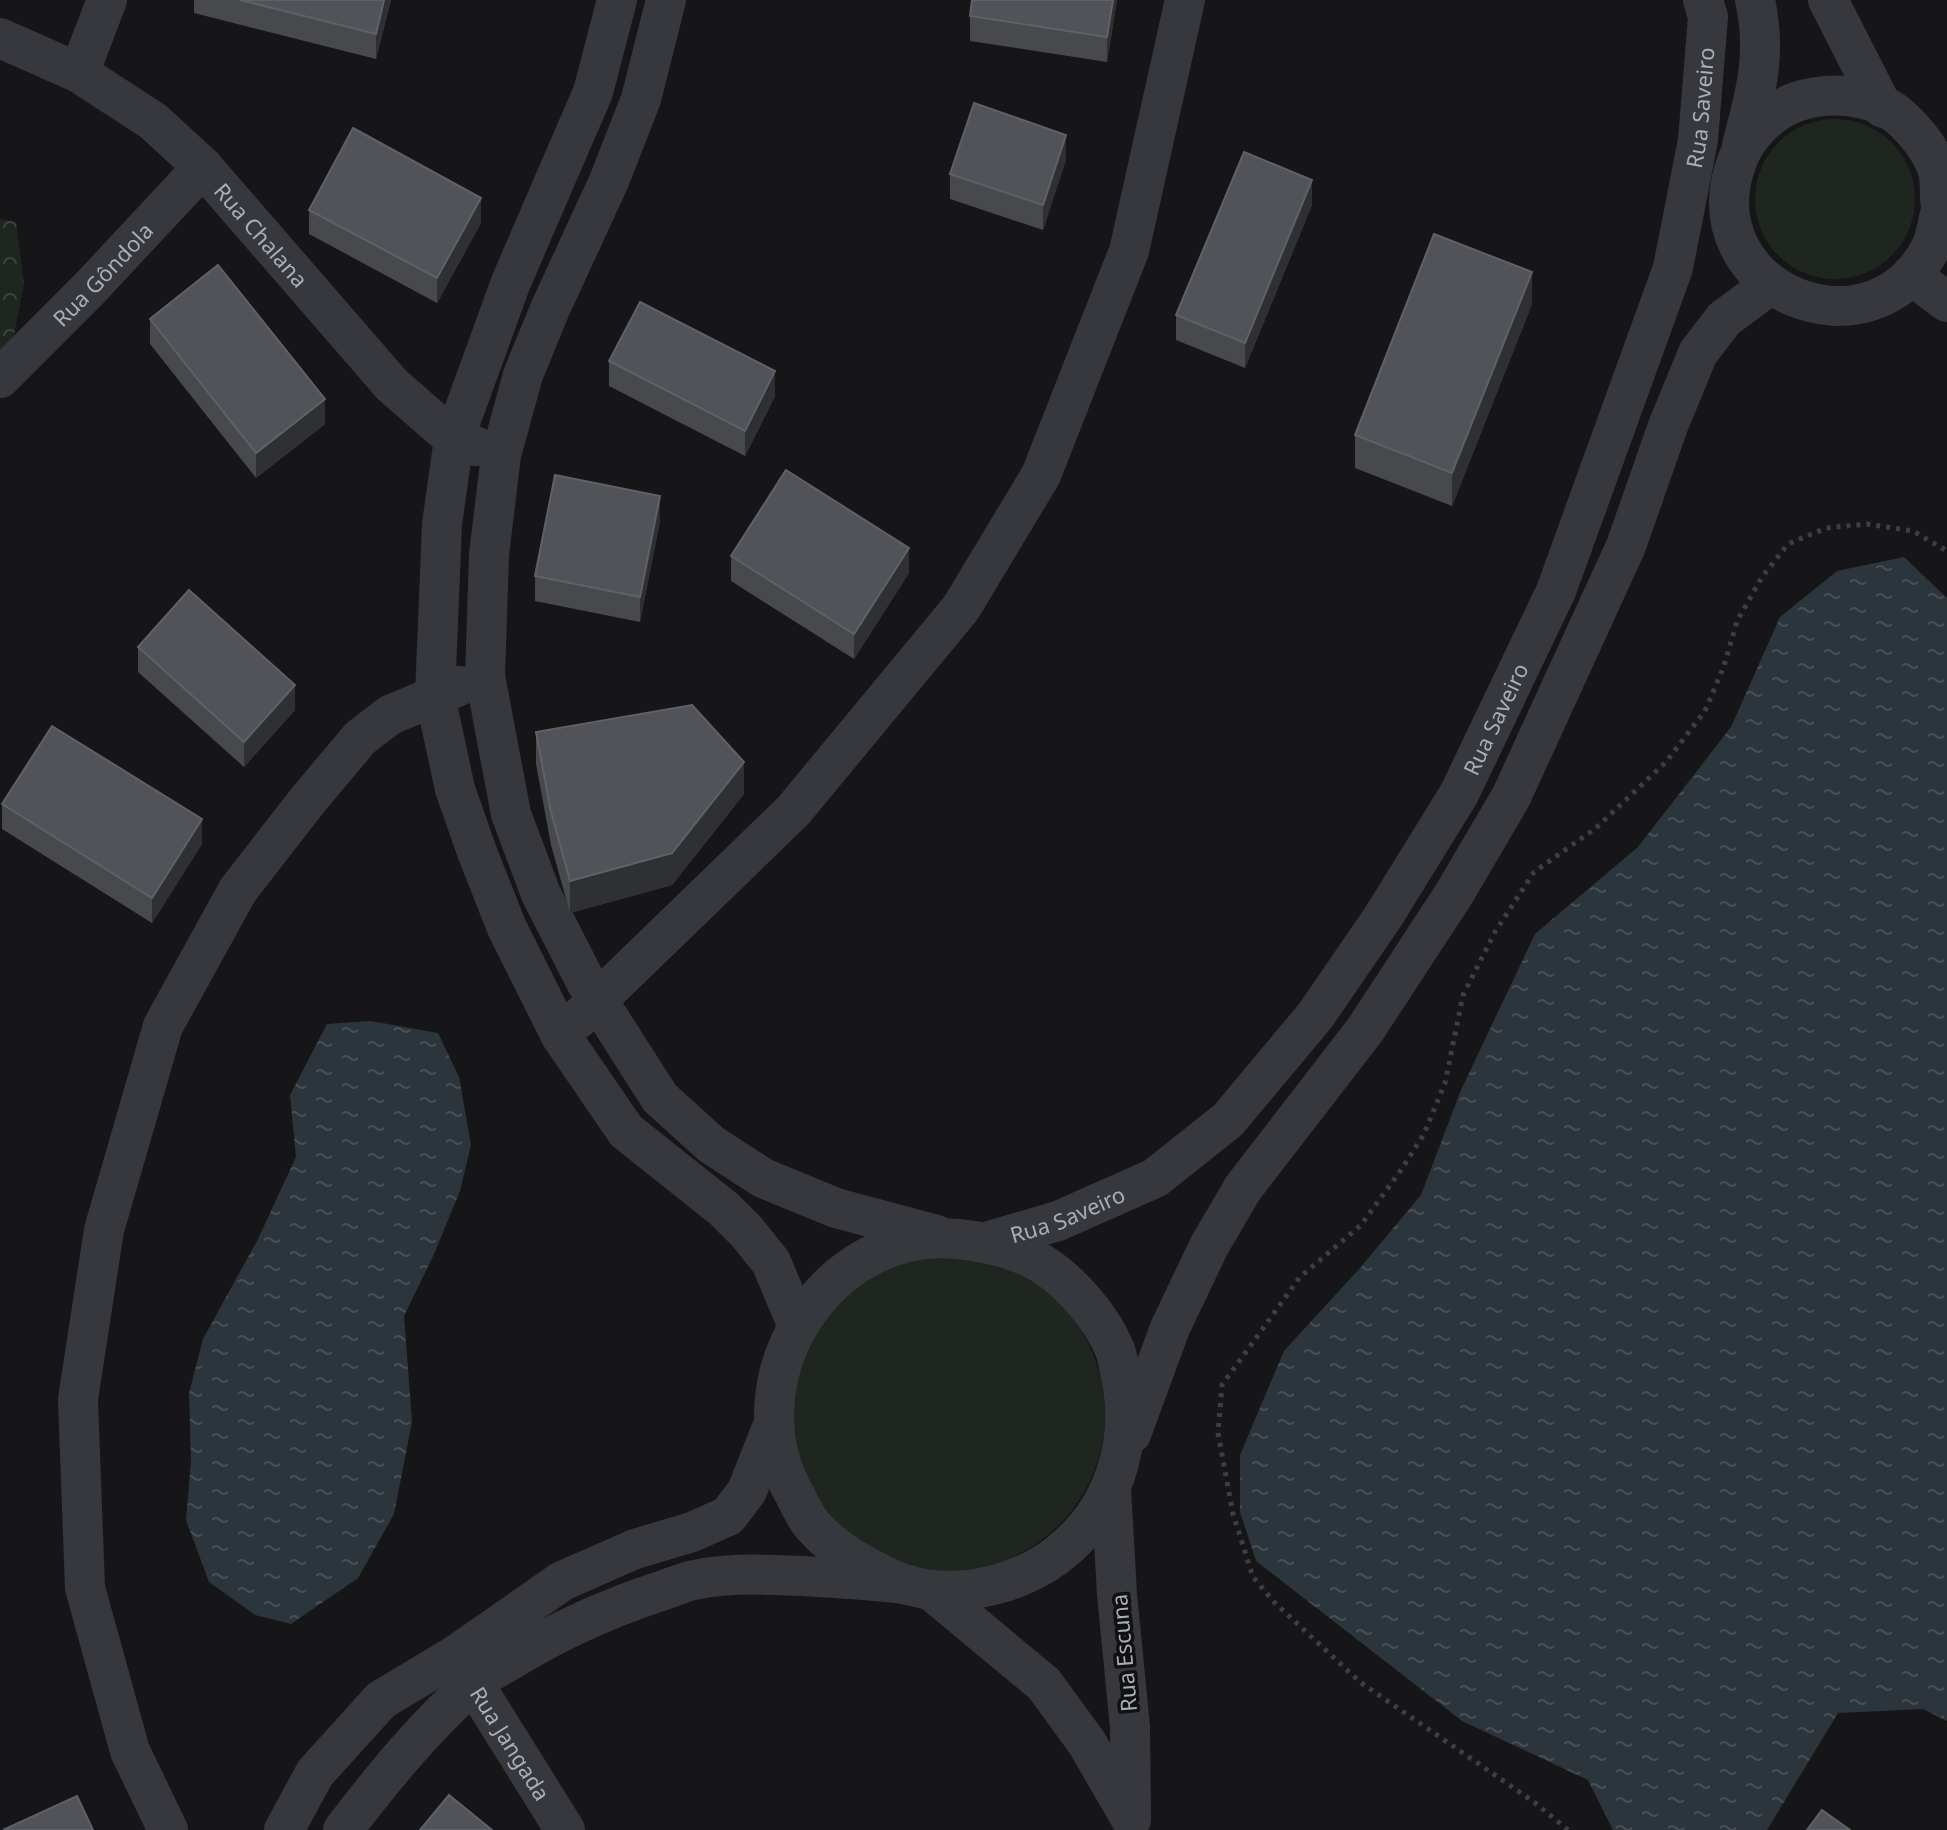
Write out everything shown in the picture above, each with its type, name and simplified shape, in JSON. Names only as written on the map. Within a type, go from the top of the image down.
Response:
[{"type":"street","points":[[79,73],[107,0]]},
{"type":"street","points":[[617,0],[593,92],[511,282],[454,439],[442,524],[435,696],[455,789],[477,852],[507,928],[561,1036],[626,1131],[724,1209],[747,1232],[771,1262],[797,1324]]},
{"type":"street","points":[[284,1830],[315,1773],[381,1700],[694,1580],[769,1575],[975,1589],[1018,1578],[1056,1556],[1088,1525],[1116,1476],[1127,1407],[1115,1350],[1085,1300],[1040,1263],[986,1242],[945,1237],[836,1208],[763,1178],[712,1145],[660,1098],[597,1001],[541,894],[511,814],[485,676],[489,555],[501,455],[523,375],[609,181],[641,99],[666,0]]},
{"type":"street","points":[[561,1036],[803,799],[961,608],[1041,475],[1129,251],[1185,0]]},
{"type":"street","name":"Rua Saveiro","points":[[986,1242],[1058,1221],[1155,1178],[1228,1120],[1315,1016],[1383,917],[1459,794],[1556,591],[1673,268],[1698,140],[1708,17],[1703,0]]},
{"type":"street","points":[[1741,149],[1762,122],[1793,103],[1829,94],[1865,98],[1898,115],[1923,141],[1938,174],[1944,213],[1932,245],[1911,275],[1884,295],[1851,306],[1818,306],[1785,295],[1758,274],[1739,247],[1729,215],[1730,181],[1760,76],[1760,24],[1755,0]]},
{"type":"street","points":[[1828,0],[1883,108]]},
{"type":"street","name":"Rua Chalana","points":[[0,38],[79,73],[153,121],[203,167],[392,385],[454,439],[501,455]]},
{"type":"street","points":[[1704,73],[1760,76]]},
{"type":"street","name":"Rua Gôndola","points":[[0,378],[90,288],[203,167]]},
{"type":"street","points":[[1911,275],[1947,302]]},
{"type":"street","name":"Rua Saveiro","points":[[1116,1476],[1170,1328],[1209,1246],[1243,1188],[1365,1030],[1454,894],[1511,797],[1626,546],[1668,426],[1698,353],[1724,319],[1771,284]]},
{"type":"street","points":[[168,1830],[130,1751],[85,1588],[78,1399],[104,1230],[163,1026],[238,890],[360,738],[390,715],[485,676]]},
{"type":"street","points":[[343,1830],[417,1740],[465,1669],[562,1581],[635,1549],[692,1532],[728,1516],[747,1491],[773,1425],[777,1373],[797,1324],[825,1289],[859,1262],[900,1244],[945,1237]]},
{"type":"street","points":[[773,1425],[785,1477],[811,1524],[851,1560],[915,1587]]},
{"type":"street","name":"Rua Escuna","points":[[1116,1476],[1117,1594],[1130,1727],[1133,1824]]},
{"type":"street","name":"Rua Escuna","points":[[915,1587],[1044,1684],[1087,1743],[1133,1824]]},
{"type":"street","name":"Rua Jangada","points":[[465,1669],[565,1830]]},
{"type":"path","points":[[1568,1830],[1534,1802],[1360,1682],[1274,1602],[1253,1577],[1233,1514],[1218,1433],[1222,1385],[1300,1277],[1361,1225],[1401,1170],[1424,1134],[1445,1083],[1463,995],[1495,932],[1534,872],[1606,819],[1666,762],[1705,711],[1724,666],[1737,621],[1762,577],[1788,544],[1826,528],[1867,524],[1913,531],[1947,551]]},
{"type":"green space","points":[[1835,119],[1866,125],[1892,142],[1909,168],[1915,199],[1909,230],[1892,256],[1866,273],[1835,279],[1804,273],[1778,256],[1761,230],[1755,199],[1761,168],[1778,142],[1804,125]]},
{"type":"green space","points":[[0,219],[16,222],[24,284],[12,346],[0,353]]},
{"type":"green space","points":[[948,1257],[979,1260],[1008,1269],[1035,1284],[1059,1303],[1078,1327],[1093,1354],[1102,1383],[1105,1414],[1102,1445],[1093,1474],[1078,1501],[1059,1525],[1035,1544],[1008,1559],[979,1568],[948,1571],[917,1568],[888,1559],[861,1544],[837,1525],[818,1501],[803,1474],[794,1445],[791,1414],[794,1383],[803,1354],[818,1327],[837,1303],[861,1284],[888,1269],[917,1260]]},
{"type":"water","points":[[1904,557],[1947,598],[1947,1721],[1923,1709],[1838,1713],[1767,1830],[1613,1830],[1588,1780],[1462,1721],[1256,1561],[1240,1512],[1240,1455],[1284,1351],[1421,1195],[1461,1090],[1535,934],[1638,847],[1731,727],[1780,617],[1837,571]]},
{"type":"water","points":[[371,1021],[438,1033],[459,1077],[471,1145],[460,1191],[404,1316],[412,1422],[394,1514],[358,1578],[291,1624],[255,1615],[209,1582],[186,1520],[191,1461],[189,1393],[203,1339],[258,1239],[296,1157],[290,1095],[327,1024]]},
{"type":"building","points":[[240,0],[384,0],[376,34]]},
{"type":"building","points":[[972,0],[1113,0],[1107,37],[970,16]]},
{"type":"building","points":[[974,103],[1066,135],[1043,205],[950,174]]},
{"type":"building","points":[[353,128],[481,198],[437,278],[309,210]]},
{"type":"building","points":[[1244,152],[1312,180],[1245,343],[1176,315]]},
{"type":"building","points":[[1434,234],[1532,272],[1452,473],[1355,435]]},
{"type":"building","points":[[218,265],[325,399],[256,453],[150,319]]},
{"type":"building","points":[[640,302],[775,371],[745,431],[609,361]]},
{"type":"building","points":[[786,470],[909,548],[854,634],[731,556]]},
{"type":"building","points":[[555,475],[660,496],[640,597],[535,576]]},
{"type":"building","points":[[189,590],[295,685],[244,742],[138,647]]},
{"type":"building","points":[[692,705],[744,762],[672,853],[570,881],[551,812],[536,732]]},
{"type":"building","points":[[52,726],[202,819],[152,898],[2,804]]},
{"type":"building","points":[[449,1795],[492,1830],[420,1830]]},
{"type":"building","points":[[77,1796],[93,1830],[3,1830]]},
{"type":"building","points":[[1822,1810],[1850,1830],[1807,1830]]}]
